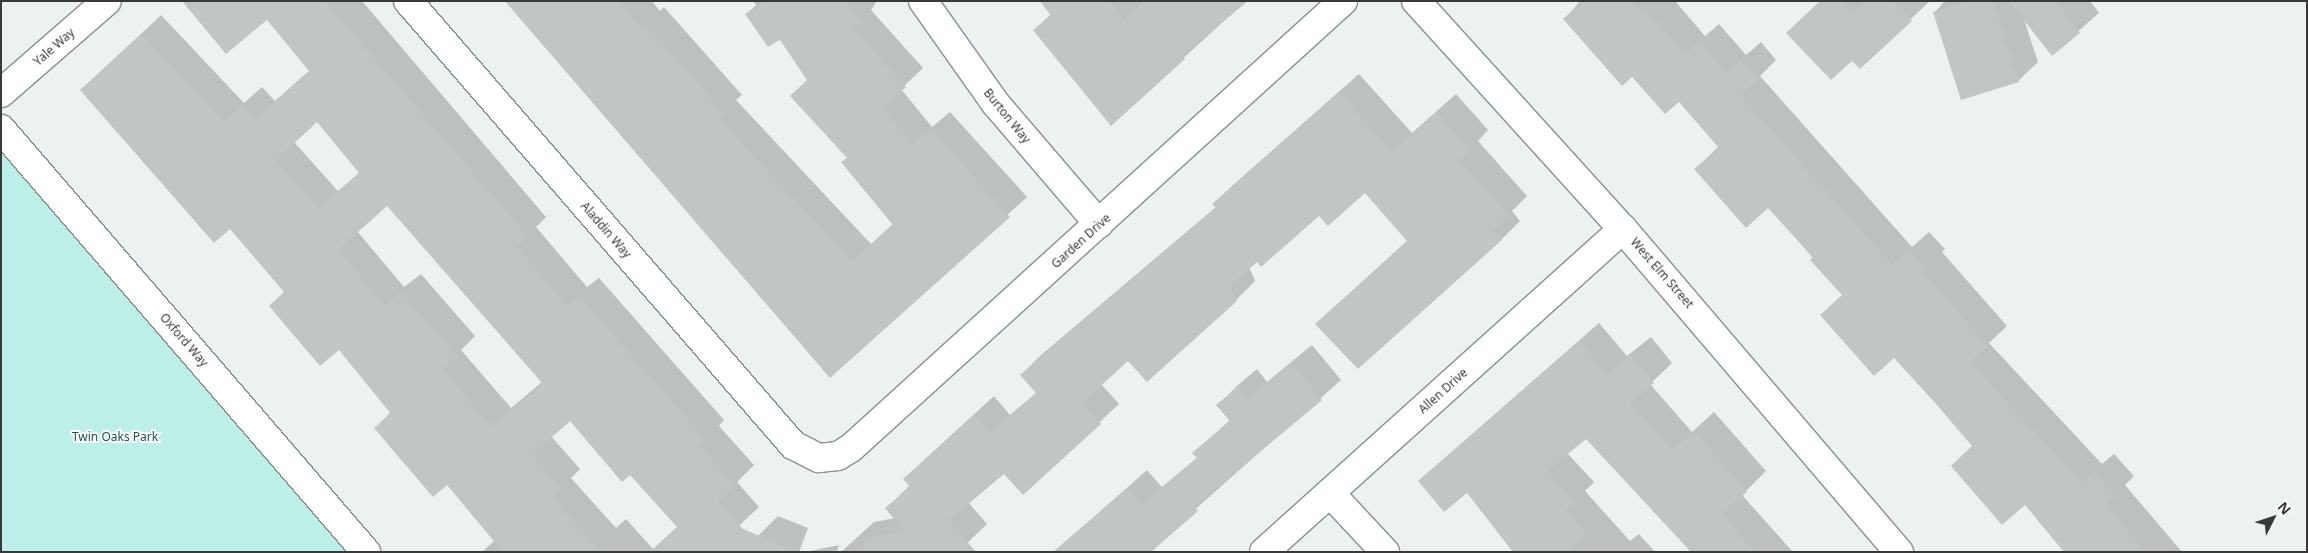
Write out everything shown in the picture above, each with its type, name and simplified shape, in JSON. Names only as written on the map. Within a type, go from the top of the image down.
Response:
[{"type":"street","name":"Yale Way","points":[[1,93],[107,1]]},
{"type":"street","name":"Aladdin Way","points":[[408,1],[794,445],[809,453]]},
{"type":"street","name":"Burton Way","points":[[923,1],[996,104],[1100,224]]},
{"type":"street","name":"Garden Drive","points":[[809,453],[819,458],[838,456],[851,448],[1100,224],[1343,1]]},
{"type":"street","name":"West Elm Street","points":[[1416,1],[1623,229],[1899,552]]},
{"type":"street","name":"Oxford Way","points":[[1,129],[366,552]]},
{"type":"street","name":"Allen Drive","points":[[1264,552],[1623,229]]},
{"type":"street","points":[[1330,493],[1385,552]]},
{"type":"green space","name":"Twin Oaks Park","points":[[1,129],[366,552],[1,552]]},
{"type":"building","points":[[182,1],[325,1],[528,237],[517,246],[567,306],[579,296],[706,440],[700,446],[735,485],[718,501],[743,529],[797,552],[650,552],[677,527],[630,475],[622,482],[570,421],[532,455],[562,489],[552,497],[601,552],[503,552],[447,485],[433,497],[374,428],[391,414],[339,350],[320,366],[269,306],[284,292],[230,229],[214,243],[80,90],[141,34],[224,122],[242,105],[255,119],[309,71],[267,20],[226,54]],"holes":[[[317,122],[359,173],[319,209],[275,161]],[[387,206],[543,384],[491,426],[442,369],[457,356],[401,292],[385,305],[338,250]]]},
{"type":"building","points":[[505,1],[618,1],[641,28],[645,24],[673,54],[724,114],[719,119],[852,261],[893,225],[841,162],[847,158],[790,96],[807,80],[780,40],[768,47],[745,14],[764,1],[847,1],[861,22],[852,27],[906,87],[883,107],[913,144],[931,129],[1010,217],[830,378]]},
{"type":"building","points":[[1040,1],[1109,1],[1123,20],[1144,1],[1248,1],[1182,56],[1185,59],[1111,126],[1033,30],[1051,16]]},
{"type":"building","points":[[1583,1],[1631,1],[1644,15],[1648,12],[1685,54],[1699,42],[1726,73],[1741,60],[1758,80],[1740,95],[1892,265],[1909,250],[1927,270],[1923,272],[1988,346],[1970,362],[2082,483],[2094,472],[2115,496],[2105,505],[2146,552],[2064,552],[2025,505],[2002,525],[1951,466],[1972,446],[1937,405],[1894,358],[1874,376],[1820,315],[1842,295],[1810,260],[1813,257],[1768,208],[1746,228],[1694,169],[1719,148],[1679,102],[1665,114],[1632,77],[1622,86],[1563,19]]},
{"type":"building","points":[[1820,1],[1842,1],[1853,13],[1866,1],[1893,1],[1912,21],[1860,69],[1852,61],[1831,80],[1786,33]]},
{"type":"building","points":[[1968,1],[1993,1],[2019,82],[1961,100],[1933,12]]},
{"type":"building","points":[[2009,1],[2056,1],[2080,33],[2052,56]]},
{"type":"building","points":[[1340,92],[1392,152],[1436,112],[1470,150],[1459,160],[1509,216],[1493,230],[1502,240],[1358,369],[1315,324],[1407,241],[1365,193],[1328,226],[1319,216],[1261,267],[1257,262],[1230,286],[1237,301],[1147,382],[1128,361],[1082,403],[1101,424],[1023,495],[1004,474],[949,520],[976,552],[865,552],[864,539],[904,531],[885,508],[910,487],[903,479],[974,415],[990,433],[1036,393],[1020,375],[1216,208],[1212,204]]},
{"type":"building","points":[[1579,341],[1607,374],[1631,355],[1654,383],[1630,403],[1672,450],[1694,431],[1747,492],[1722,513],[1755,552],[1691,552],[1586,439],[1547,471],[1575,502],[1566,510],[1587,534],[1568,552],[1513,552],[1467,493],[1444,512],[1418,481]]},
{"type":"building","points":[[1292,363],[1322,400],[1194,507],[1198,511],[1151,552],[1053,552],[1127,488],[1142,505],[1197,458],[1192,453],[1230,421],[1216,405],[1238,387],[1247,400]]}]
